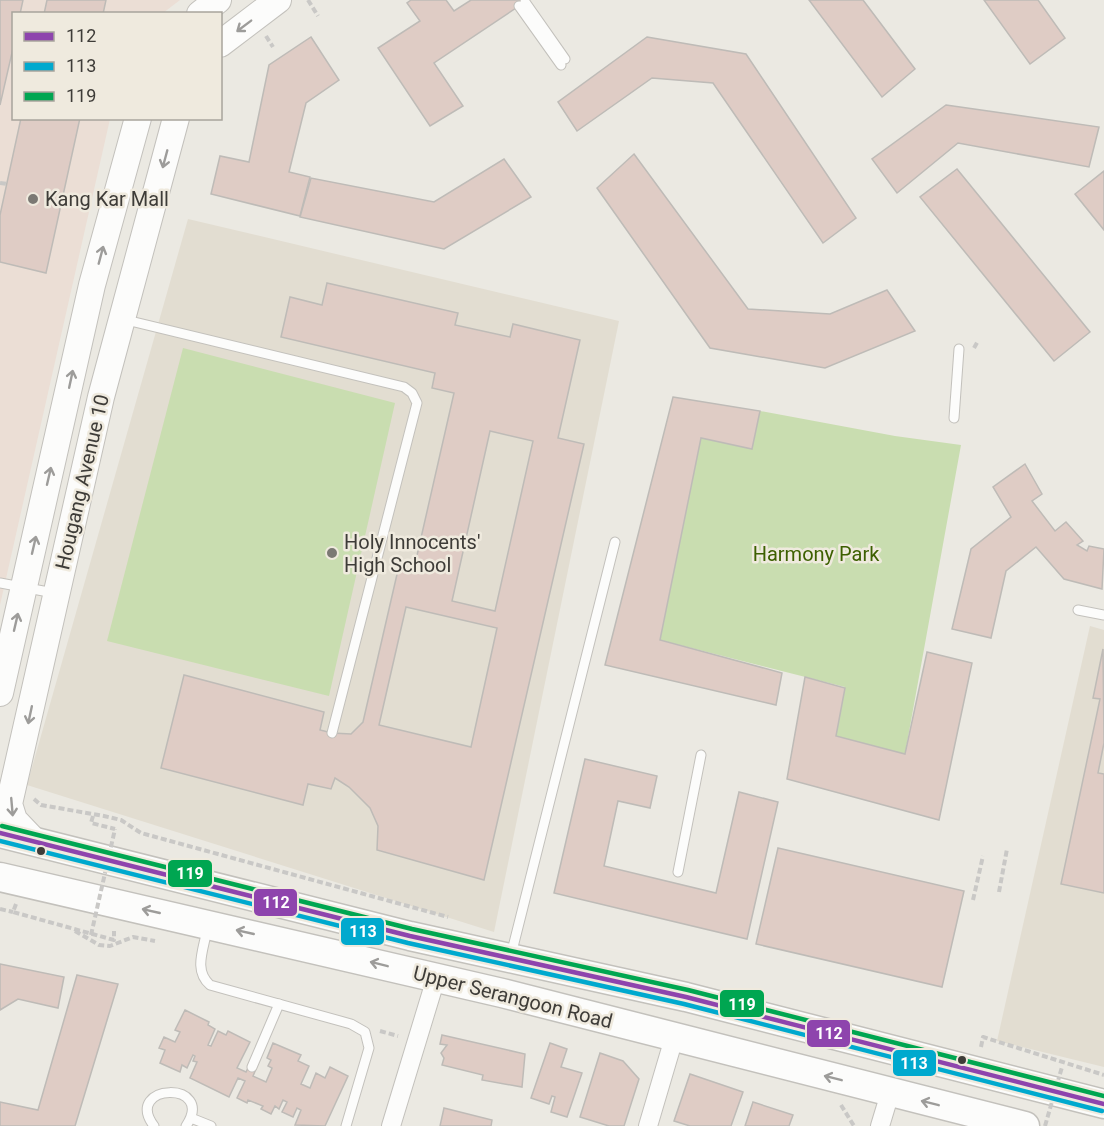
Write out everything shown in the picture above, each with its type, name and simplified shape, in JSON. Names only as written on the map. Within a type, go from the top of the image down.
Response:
[{"type":"main road","points":[[203,12],[218,0]]},
{"type":"main road","points":[[222,42],[278,0]]},
{"type":"main road","name":"Hougang Avenue 10","points":[[0,693],[15,582],[137,120]]},
{"type":"main road","name":"Hougang Avenue 10","points":[[34,841],[14,820],[9,804],[122,319],[175,120]]},
{"type":"main road","name":"Upper Serangoon Road","points":[[0,833],[410,936],[697,999],[1104,1104]]},
{"type":"main road","name":"Upper Serangoon Road","points":[[11,879],[436,978],[674,1038],[885,1111],[1025,1126]]},
{"type":"street","points":[[391,1126],[436,978]]},
{"type":"street","points":[[648,1126],[674,1038]]},
{"type":"lane","points":[[522,4],[563,63]]},
{"type":"lane","points":[[122,319],[404,387],[412,393],[417,403],[332,733]]},
{"type":"lane","points":[[954,418],[959,349]]},
{"type":"lane","points":[[510,957],[615,542]]},
{"type":"lane","points":[[15,582],[57,594]]},
{"type":"lane","points":[[1078,610],[1104,615]]},
{"type":"lane","points":[[678,872],[701,755]]},
{"type":"lane","points":[[208,924],[199,968],[204,980],[210,985],[351,1024],[365,1032],[369,1048],[346,1126]]},
{"type":"lane","points":[[252,1067],[279,1004]]},
{"type":"lane","points":[[154,1126],[149,1115],[152,1101],[162,1092],[175,1091],[186,1098],[188,1122],[211,1126]]},
{"type":"path","points":[[308,0],[318,16]]},
{"type":"path","points":[[0,183],[7,184]]},
{"type":"path","points":[[30,792],[41,805],[117,821]]},
{"type":"path","points":[[91,935],[115,829],[91,823],[93,816]]},
{"type":"path","points":[[93,816],[121,820],[141,834],[459,920]]},
{"type":"path","points":[[999,892],[1007,849]]},
{"type":"path","points":[[973,900],[983,856]]},
{"type":"path","points":[[11,879],[13,912]]},
{"type":"path","points":[[0,909],[114,940],[116,931],[108,929]]},
{"type":"path","points":[[75,931],[99,945],[110,946],[134,937],[157,941]]},
{"type":"path","points":[[981,1047],[982,1037],[1104,1075]]},
{"type":"path","points":[[1045,1126],[1062,1067]]},
{"type":"path","points":[[854,1126],[839,1101],[885,1111]]},
{"type":"shaded area","points":[[0,0],[180,0],[164,12],[12,12],[12,120],[110,120],[0,605]]},
{"type":"shaded area","name":"Holy Innocents' High School","points":[[188,219],[619,321],[494,932],[27,785]]},
{"type":"shaded area","points":[[1090,626],[1104,630],[1104,1067],[997,1041]]},
{"type":"green space","points":[[183,348],[395,403],[329,696],[107,641]]},
{"type":"green space","name":"Harmony Park","points":[[760,411],[895,436],[961,445],[905,754],[836,736],[845,687],[660,640],[701,438],[752,449]]},
{"type":"building","points":[[0,0],[23,0],[20,12],[12,12],[12,53],[0,105]]},
{"type":"building","points":[[47,0],[106,0],[103,12],[44,12]]},
{"type":"building","points":[[411,0],[446,0],[454,11],[471,0],[523,0],[525,2],[434,63],[463,106],[430,126],[378,48],[420,21],[407,3]]},
{"type":"building","points":[[809,0],[863,0],[915,69],[882,97]]},
{"type":"building","points":[[984,0],[1038,0],[1065,38],[1030,64]]},
{"type":"building","points":[[311,37],[339,80],[306,103],[289,172],[310,177],[300,216],[211,194],[220,156],[249,162],[269,65]]},
{"type":"building","points":[[647,37],[746,54],[856,218],[823,243],[713,83],[652,78],[577,131],[558,102]]},
{"type":"building","points":[[946,105],[1099,127],[1089,167],[958,143],[897,193],[872,159]]},
{"type":"building","name":"Kang Kar Mall","points":[[21,120],[80,120],[46,273],[0,262],[0,215]]},
{"type":"building","points":[[634,154],[748,309],[830,314],[887,290],[915,331],[825,368],[710,348],[597,188]]},
{"type":"building","points":[[504,159],[531,197],[444,249],[300,217],[311,178],[434,202]]},
{"type":"building","points":[[957,169],[1090,332],[1054,361],[920,197]]},
{"type":"building","points":[[1104,171],[1104,230],[1075,194]]},
{"type":"building","points":[[327,283],[458,313],[455,325],[510,337],[513,324],[580,340],[558,438],[584,444],[484,880],[377,850],[378,826],[370,808],[349,787],[335,778],[331,789],[308,784],[303,805],[161,768],[184,675],[324,712],[320,730],[351,734],[363,722],[398,570],[413,573],[454,393],[432,388],[435,373],[281,337],[290,297],[322,305]],"holes":[[[490,431],[533,441],[495,611],[452,601]],[[406,607],[497,628],[471,747],[379,725]]]},
{"type":"building","points":[[673,397],[760,411],[752,449],[701,438],[660,640],[782,673],[776,705],[605,665]]},
{"type":"building","points":[[1025,464],[1042,494],[1032,501],[1055,531],[1066,522],[1083,541],[1077,545],[1087,551],[1089,546],[1104,549],[1102,589],[1064,579],[1036,547],[1006,571],[991,638],[952,629],[971,549],[1011,517],[993,487]]},
{"type":"building","points":[[1103,649],[1104,743],[1098,773],[1104,774],[1104,893],[1061,884],[1100,699],[1093,698]]},
{"type":"building","points":[[927,652],[972,663],[939,820],[787,779],[805,677],[845,688],[836,736],[905,754]]},
{"type":"building","points":[[585,759],[657,776],[650,808],[618,801],[604,866],[716,893],[739,792],[778,802],[747,939],[554,893]]},
{"type":"building","points":[[778,848],[964,891],[942,987],[756,944]]},
{"type":"building","points":[[0,964],[64,977],[58,1008],[18,999],[0,1010]]},
{"type":"building","points":[[77,975],[118,984],[75,1126],[0,1126],[0,1102],[38,1110]]},
{"type":"building","points":[[185,1010],[209,1022],[208,1025],[215,1029],[208,1045],[211,1046],[218,1031],[226,1035],[228,1031],[250,1042],[237,1068],[246,1072],[249,1066],[256,1069],[253,1076],[266,1082],[272,1068],[268,1066],[271,1060],[267,1058],[273,1043],[301,1055],[298,1061],[309,1066],[301,1084],[310,1088],[316,1073],[325,1078],[330,1067],[348,1076],[325,1126],[295,1125],[301,1110],[297,1108],[293,1117],[282,1112],[287,1102],[283,1100],[279,1109],[275,1106],[271,1114],[261,1109],[263,1106],[248,1100],[247,1103],[237,1098],[245,1081],[238,1078],[229,1097],[190,1078],[197,1062],[193,1061],[195,1056],[193,1055],[187,1068],[182,1065],[180,1072],[160,1063],[165,1050],[159,1048],[164,1037],[175,1042],[180,1032],[175,1030]]},
{"type":"building","points":[[442,1035],[525,1054],[522,1087],[482,1080],[483,1075],[442,1065],[444,1058],[441,1053],[447,1045],[440,1044]]},
{"type":"building","points":[[550,1043],[567,1049],[561,1067],[582,1073],[567,1117],[551,1112],[555,1097],[552,1096],[549,1104],[531,1098]]},
{"type":"building","points":[[600,1053],[623,1061],[639,1079],[624,1126],[609,1126],[580,1117]]},
{"type":"building","points":[[690,1074],[743,1092],[731,1126],[690,1126],[674,1121]]},
{"type":"building","points":[[753,1102],[793,1115],[789,1126],[745,1126]]},
{"type":"building","points":[[444,1108],[492,1120],[491,1126],[440,1126]]},
{"type":"transit line","name":"119","points":[[2,826],[412,929],[688,990],[1104,1096]]},
{"type":"transit line","name":"112","points":[[0,833],[410,936],[686,997],[1104,1104]]},
{"type":"transit line","name":"113","points":[[0,841],[408,943],[684,1004],[1102,1111]]},
{"type":"place","name":"Kang Kar Mall","points":[[33,199]]},
{"type":"place","name":"Holy Innocents' High School","points":[[332,553]]}]
